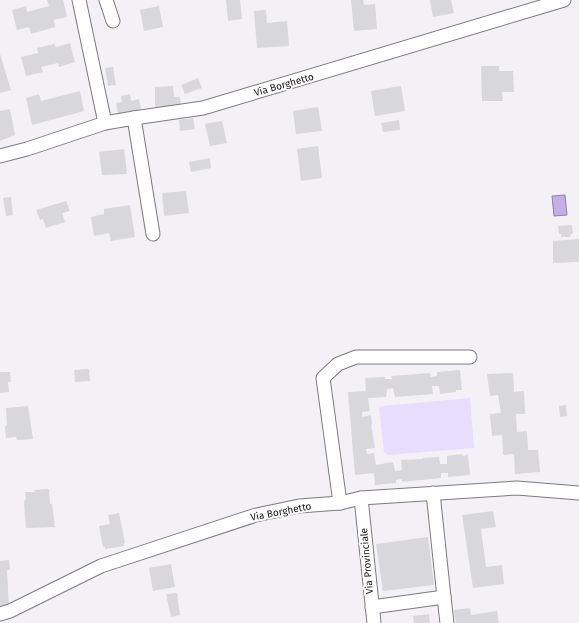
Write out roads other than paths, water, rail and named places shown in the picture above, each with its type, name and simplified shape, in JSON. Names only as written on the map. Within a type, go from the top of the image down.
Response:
[{"type":"street","points":[[79,0],[105,123]]},
{"type":"street","points":[[106,0],[113,21]]},
{"type":"street","name":"Via Borghetto","points":[[0,156],[27,149],[105,123],[203,108],[358,63],[564,0]]},
{"type":"street","points":[[134,118],[153,234]]},
{"type":"street","points":[[340,503],[323,378],[338,364],[356,357],[470,356]]},
{"type":"street","name":"Via Borghetto","points":[[0,614],[10,611],[108,563],[256,515],[299,506],[340,503],[361,498],[517,488],[579,493]]},
{"type":"street","points":[[434,493],[447,623]]},
{"type":"street","name":"Via Provinciale","points":[[361,498],[374,623]]},
{"type":"street","points":[[372,607],[444,597]]}]
